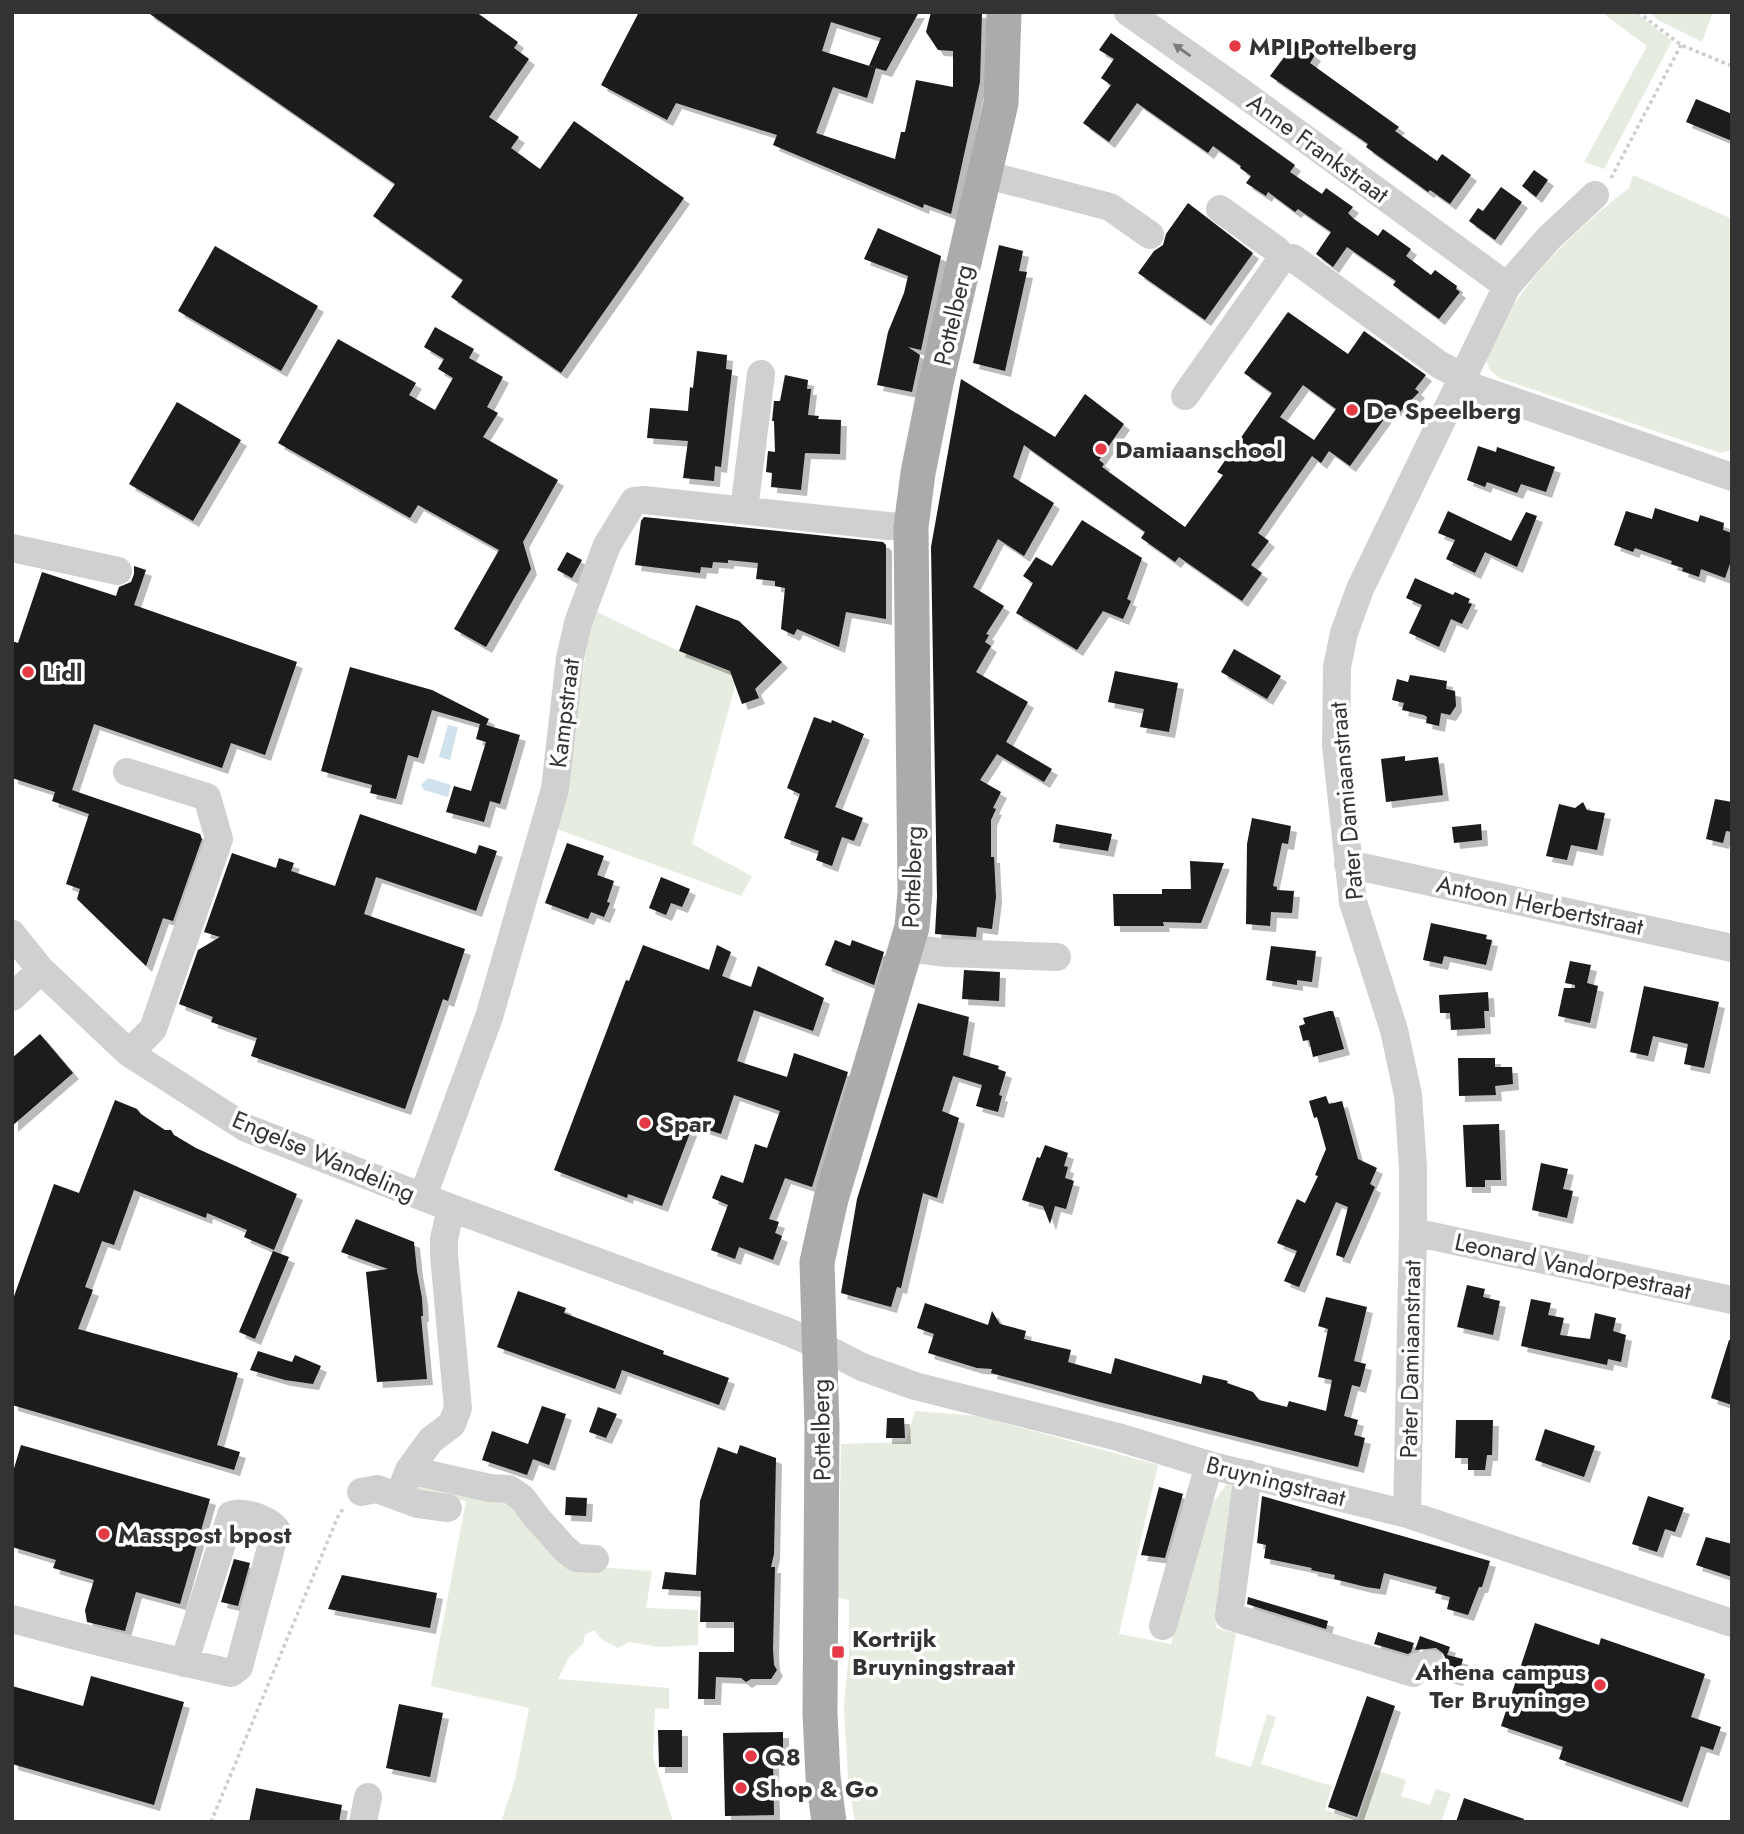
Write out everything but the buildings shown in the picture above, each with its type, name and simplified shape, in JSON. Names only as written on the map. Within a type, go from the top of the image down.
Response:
[{"type":"main road","name":"Pottelberg","points":[[829,1822],[822,1777],[820,1713],[822,1427],[817,1262],[823,1230],[912,927],[915,892],[911,527],[918,473],[936,383],[1001,103],[1004,12]]},
{"type":"street","name":"Anne Frankstraat","points":[[1128,12],[1507,286]]},
{"type":"street","points":[[984,174],[1110,207],[1150,235]]},
{"type":"street","name":"Pater Damiaanstraat","points":[[1407,1514],[1413,1232],[1413,1167],[1408,1095],[1394,1030],[1353,902],[1336,720],[1337,667],[1344,633],[1360,589],[1507,286],[1549,238],[1595,195]]},
{"type":"street","points":[[1220,209],[1277,250],[1282,260]]},
{"type":"street","points":[[1185,396],[1282,260],[1293,258],[1462,380],[1732,477]]},
{"type":"street","points":[[744,510],[761,374]]},
{"type":"street","name":"Kampstraat","points":[[423,1196],[489,1017],[555,789],[570,658],[578,623],[607,545],[634,501],[911,527]]},
{"type":"street","points":[[12,548],[118,571]]},
{"type":"street","points":[[127,772],[207,797],[219,839],[153,1029],[129,1054]]},
{"type":"street","name":"Antoon Herbertstraat","points":[[1348,864],[1732,947]]},
{"type":"street","name":"Engelse Wandeling","points":[[12,934],[41,970],[129,1054],[246,1128],[450,1208],[819,1345]]},
{"type":"street","points":[[907,948],[947,953],[1056,957]]},
{"type":"street","points":[[12,997],[41,970]]},
{"type":"street","points":[[404,1483],[431,1440],[452,1424],[458,1408],[444,1255],[450,1208]]},
{"type":"street","name":"Leonard Vandorpestraat","points":[[1413,1232],[1732,1300]]},
{"type":"street","name":"Bruyningstraat","points":[[819,1345],[862,1367],[915,1385],[1118,1437],[1209,1465],[1407,1514],[1732,1622]]},
{"type":"street","points":[[1163,1626],[1209,1465]]},
{"type":"street","points":[[1248,1474],[1228,1616],[1413,1673],[1419,1666],[1431,1664]]},
{"type":"street","points":[[404,1483],[418,1504],[448,1508]]},
{"type":"street","points":[[361,1492],[404,1483],[509,1489],[522,1498],[537,1518],[576,1558],[595,1559]]},
{"type":"street","points":[[12,1619],[184,1663],[231,1673],[239,1667],[276,1529],[270,1522],[237,1513],[231,1515],[184,1663]]},
{"type":"path","points":[[1638,12],[1681,45],[1732,66]]},
{"type":"path","points":[[1595,195],[1614,174],[1681,45]]},
{"type":"path","points":[[211,1822],[339,1514],[361,1492]]},
{"type":"shaded area","points":[[1601,12],[1635,12],[1672,41],[1604,169],[1584,162],[1647,46]]},
{"type":"shaded area","points":[[1649,12],[1713,12],[1702,42],[1658,20]]},
{"type":"shaded area","points":[[1633,175],[1732,219],[1732,450],[1720,453],[1499,378],[1490,370],[1486,360],[1507,316],[1531,281],[1579,230],[1629,188]]},
{"type":"shaded area","points":[[593,610],[678,651],[738,675],[692,844],[752,876],[741,896],[554,828],[560,809]]},
{"type":"shaded area","points":[[915,1411],[978,1416],[1158,1465],[1119,1634],[1171,1644],[1202,1517],[1227,1484],[1236,1486],[1216,1628],[1236,1633],[1215,1756],[1251,1767],[1267,1714],[1276,1717],[1261,1764],[1332,1786],[1325,1810],[1358,1820],[1375,1770],[1406,1780],[1401,1796],[1430,1805],[1436,1789],[1451,1794],[1441,1822],[855,1822],[848,1780],[844,1706],[849,1653],[849,1600],[838,1598],[841,1444],[906,1442]]},
{"type":"shaded area","points":[[417,1482],[506,1496],[569,1565],[652,1571],[646,1608],[698,1610],[698,1645],[660,1647],[629,1642],[618,1648],[601,1639],[594,1630],[585,1635],[583,1644],[569,1657],[558,1679],[669,1688],[669,1709],[655,1708],[653,1756],[673,1822],[501,1822],[515,1780],[529,1708],[431,1686],[466,1501],[417,1490]]},
{"type":"water","points":[[448,725],[458,727],[450,760],[439,757]]},
{"type":"water","points":[[428,778],[451,785],[448,797],[424,790],[421,785]]},
{"type":"place","name":"MPI Pottelberg","points":[[1235,46]]},
{"type":"place","name":"De Speelberg","points":[[1352,410]]},
{"type":"place","name":"Damiaanschool","points":[[1101,449]]},
{"type":"place","name":"Lidl","points":[[28,672]]},
{"type":"place","name":"Spar","points":[[645,1123]]},
{"type":"place","name":"Masspost bpost","points":[[104,1534]]},
{"type":"place","name":"Kortrijk Bruyningstraat","points":[[838,1652]]},
{"type":"place","name":"Athena campus Ter Bruyninge","points":[[1600,1685]]},
{"type":"place","name":"Q8","points":[[751,1756]]},
{"type":"place","name":"Shop & Go","points":[[741,1788]]}]
